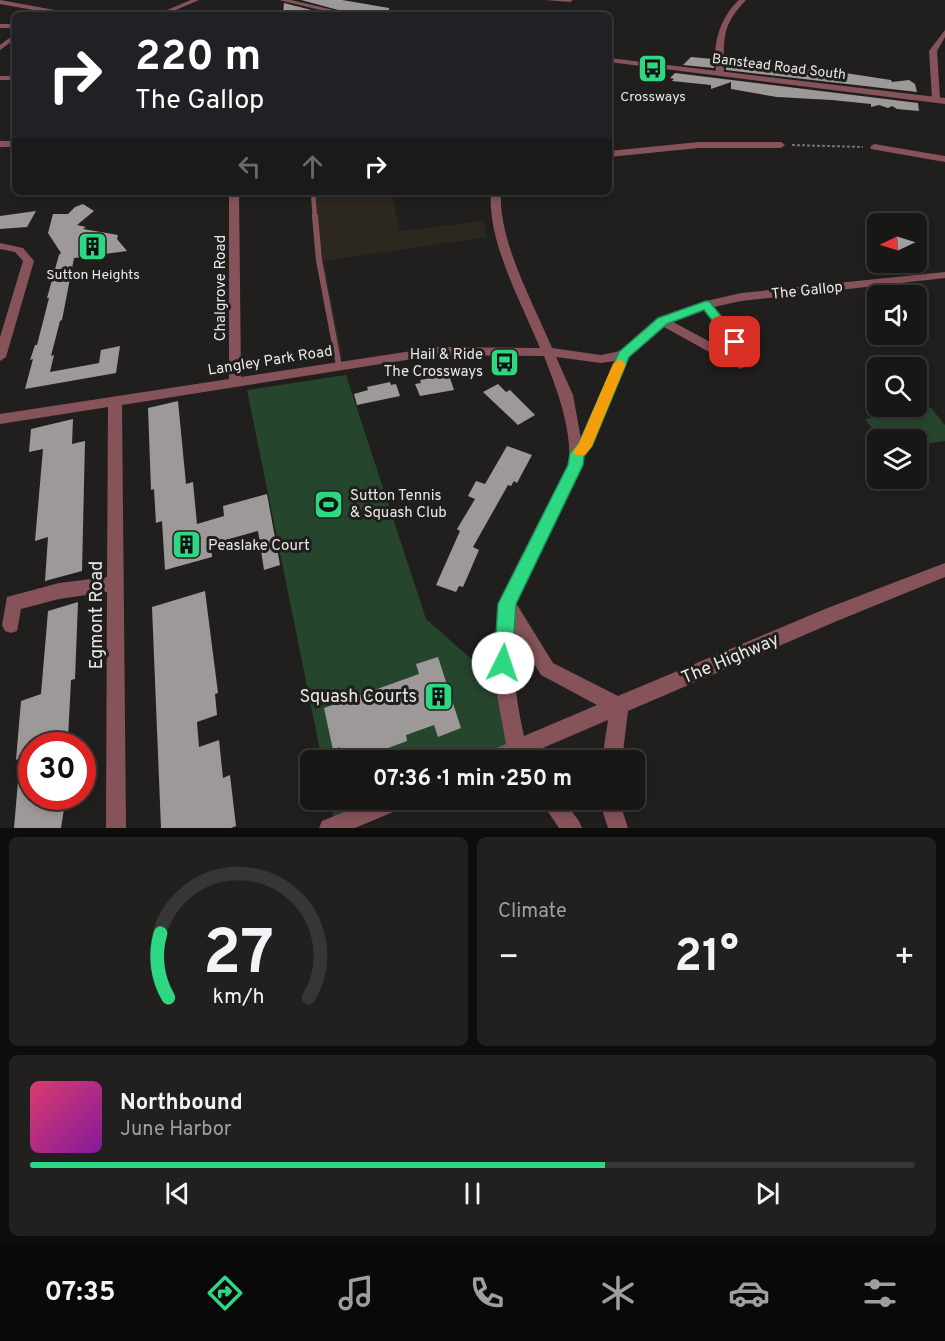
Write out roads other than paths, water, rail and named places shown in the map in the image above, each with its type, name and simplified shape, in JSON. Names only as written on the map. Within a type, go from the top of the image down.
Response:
[{"type":"street","points":[[166,12],[196,0]]},
{"type":"street","points":[[282,0],[337,12]]},
{"type":"street","points":[[548,0],[569,0]]},
{"type":"street","points":[[720,73],[723,22],[742,0]]},
{"type":"street","points":[[0,2],[39,12]]},
{"type":"street","points":[[940,100],[933,51],[945,32]]},
{"type":"street","points":[[0,48],[12,38]]},
{"type":"street","name":"Banstead Road South","points":[[612,60],[940,100]]},
{"type":"street","points":[[612,154],[699,145],[781,145]]},
{"type":"street","points":[[874,147],[945,159]]},
{"type":"street","name":"Chalgrove Road","points":[[234,195],[236,383]]},
{"type":"street","points":[[496,195],[495,206],[500,237],[566,395],[577,453]]},
{"type":"street","points":[[0,246],[19,250],[28,261],[0,357]]},
{"type":"street","name":"The Gallop","points":[[519,750],[506,695],[503,663],[507,604],[576,465],[577,453],[585,446],[624,355],[663,321],[706,304],[741,297],[945,275]]},
{"type":"street","points":[[663,321],[740,365],[750,360],[706,304]]},
{"type":"street","name":"Langley Park Road","points":[[0,418],[438,351],[547,353]]},
{"type":"street","points":[[547,353],[601,359],[624,355]]},
{"type":"street","name":"Egmont Road","points":[[115,401],[116,828]]},
{"type":"street","name":"The Highway","points":[[530,750],[618,707],[831,615],[945,570]]},
{"type":"street","points":[[11,625],[7,605],[59,591],[116,583]]},
{"type":"street","points":[[507,604],[547,669],[618,707],[613,750]]},
{"type":"street","points":[[329,828],[373,810]]},
{"type":"street","points":[[558,810],[572,828]]},
{"type":"street","points":[[612,810],[618,828]]},
{"type":"lane","points":[[314,195],[319,260],[339,366]]},
{"type":"place","name":"Crossways","points":[[653,69]]},
{"type":"place","name":"Sutton Heights","points":[[93,247]]},
{"type":"place","name":"Hail & Ride The Crossways","points":[[504,363]]},
{"type":"place","name":"Sutton Tennis & Squash Club","points":[[329,504]]},
{"type":"place","name":"Peaslake Court","points":[[187,545]]},
{"type":"place","name":"Squash Courts","points":[[438,696]]}]
